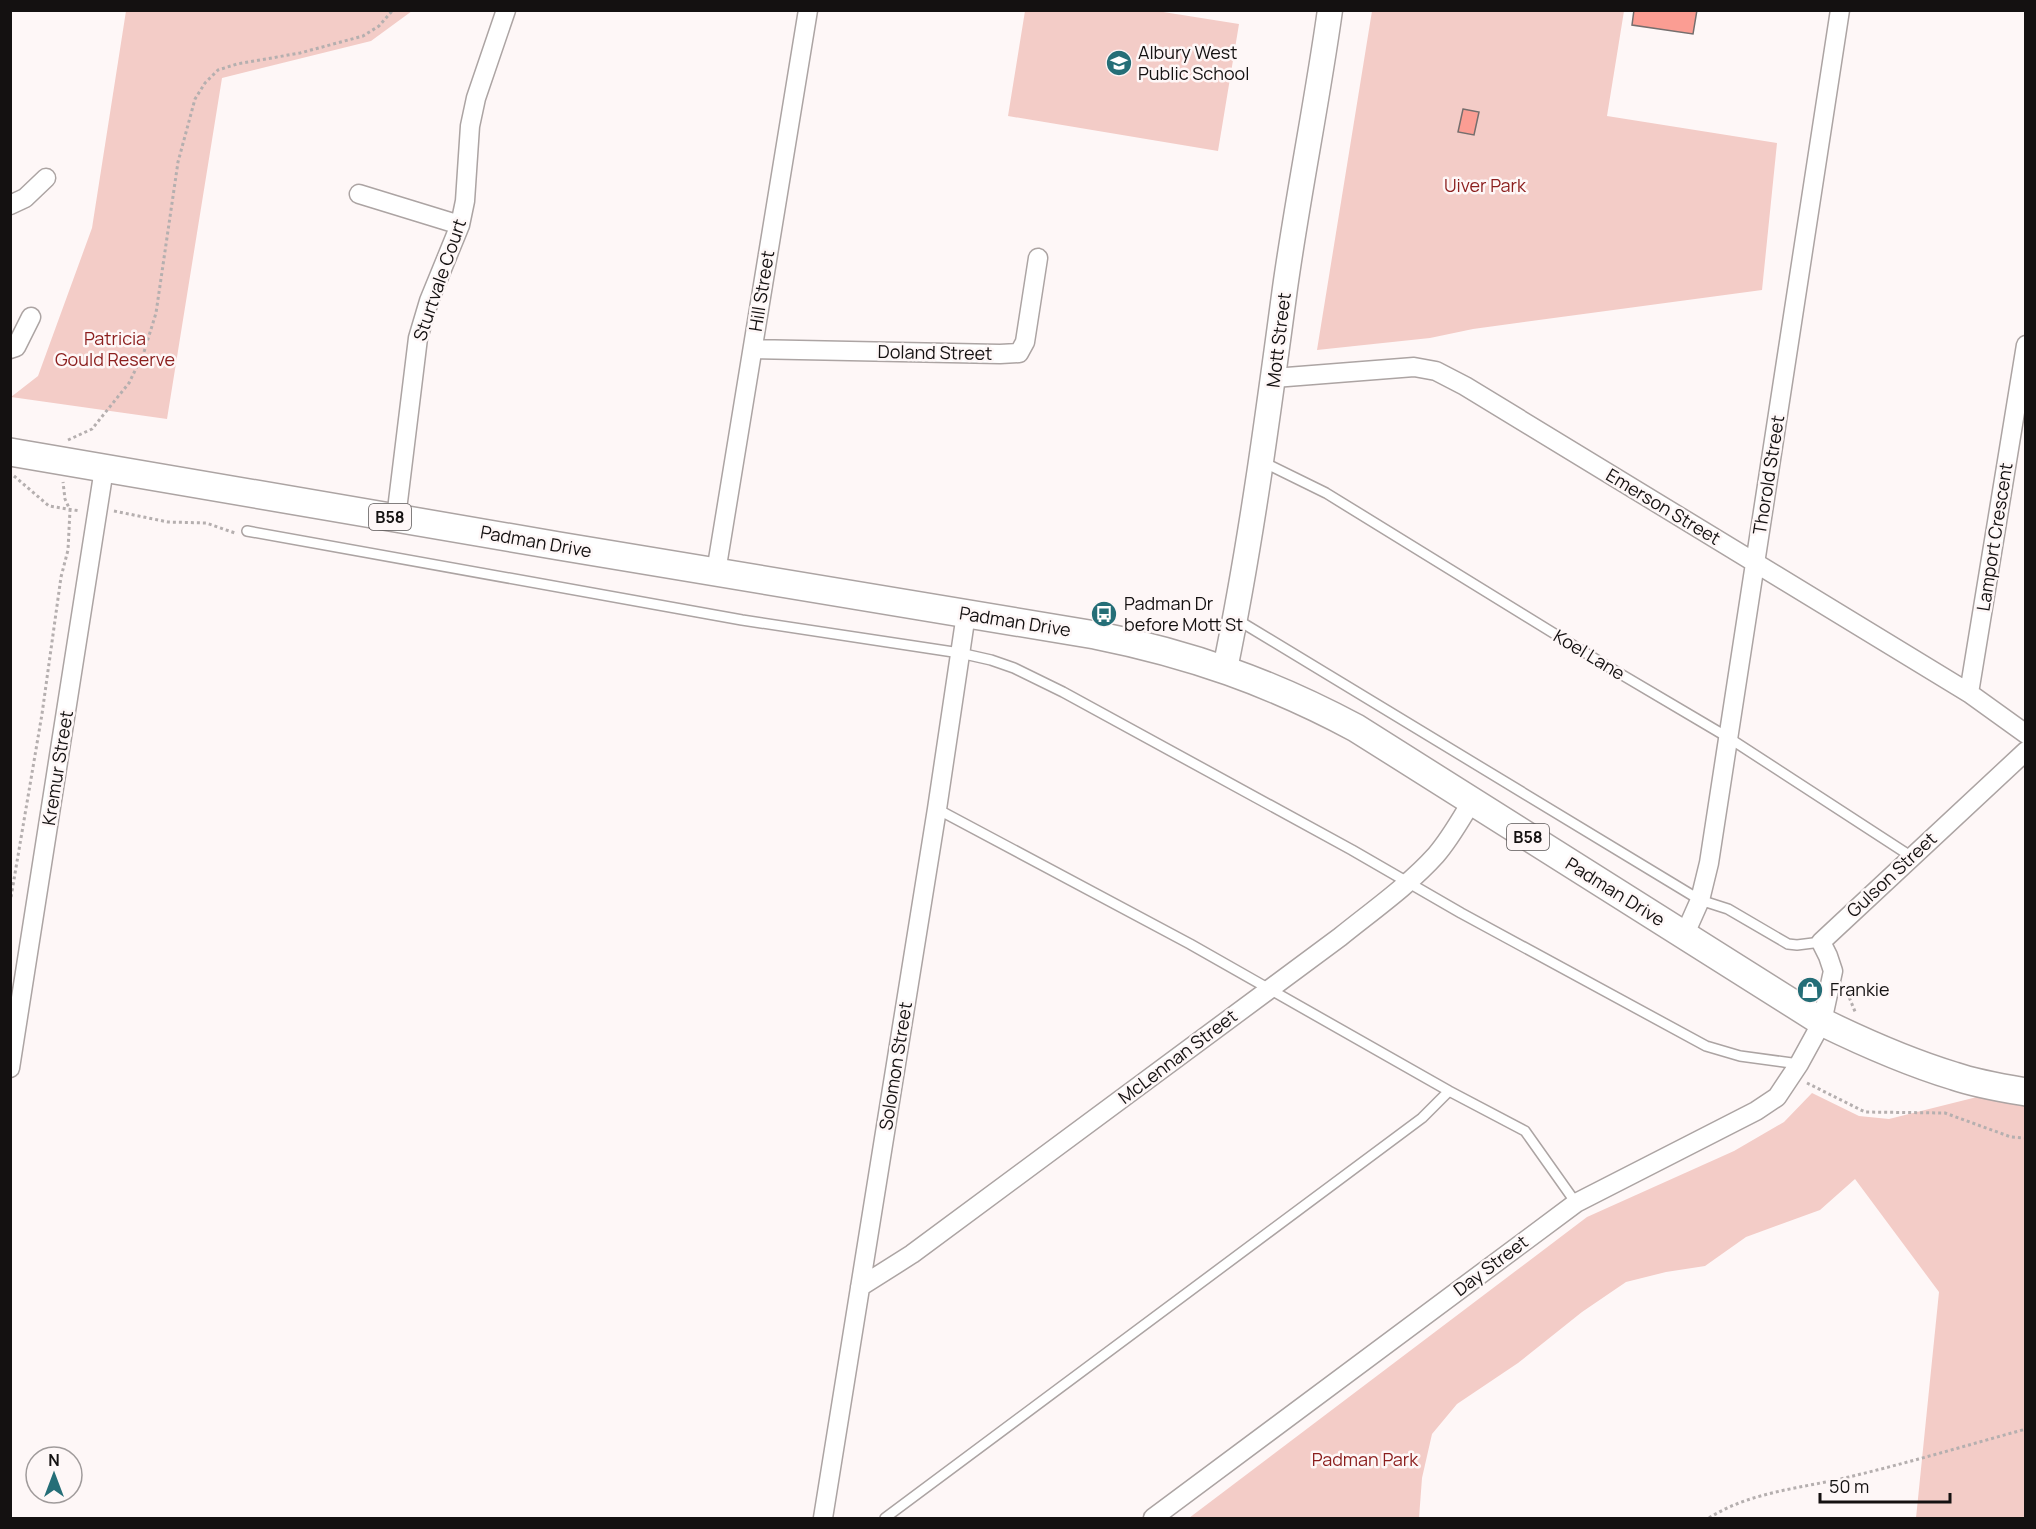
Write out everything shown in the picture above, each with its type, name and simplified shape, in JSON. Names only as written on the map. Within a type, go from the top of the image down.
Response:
[{"type":"main road","name":"Padman Drive","points":[[10,452],[1140,644],[1225,669],[1310,704],[1356,728],[1822,1022],[1917,1064],[1956,1077],[2025,1092]]},
{"type":"street","name":"Sturtvale Court","points":[[396,518],[418,338],[429,301],[460,225],[465,201],[470,126],[476,98],[506,10]]},
{"type":"street","name":"Hill Street","points":[[716,572],[808,10]]},
{"type":"street","name":"Mott Street","points":[[1225,669],[1236,619],[1274,378],[1285,286],[1330,10]]},
{"type":"street","name":"Thorold Street","points":[[1684,936],[1700,900],[1709,863],[1840,10]]},
{"type":"street","points":[[10,205],[25,198],[46,178]]},
{"type":"street","points":[[359,194],[460,225]]},
{"type":"street","name":"Doland Street","points":[[753,349],[1019,353],[1025,342],[1038,258]]},
{"type":"street","points":[[10,349],[16,347],[31,317]]},
{"type":"street","name":"Lamport Crescent","points":[[1969,693],[2025,345]]},
{"type":"street","name":"Emerson Street","points":[[1274,378],[1392,367],[1414,367],[1436,371],[1465,386],[1969,693],[2025,734]]},
{"type":"street","name":"Kremur Street","points":[[10,1068],[104,469]]},
{"type":"street","name":"Solomon Street","points":[[823,1518],[937,809],[966,614]]},
{"type":"street","name":"Gulson Street","points":[[1821,942],[2025,751]]},
{"type":"street","name":"McLennan Street","points":[[860,1287],[912,1254],[1340,937],[1408,882],[1446,843],[1472,801]]},
{"type":"street","points":[[1821,942],[1833,971],[1822,1022]]},
{"type":"street","name":"Day Street","points":[[1153,1518],[1576,1203],[1756,1111],[1778,1097],[1796,1070],[1822,1022]]},
{"type":"lane","name":"Koel Lane","points":[[1261,461],[1326,493],[1592,657],[1729,738],[1912,857]]},
{"type":"lane","points":[[247,531],[731,618],[960,653],[991,660],[1035,677],[1251,794],[1461,914],[1706,1046],[1796,1070]]},
{"type":"lane","points":[[1236,619],[1700,900],[1728,909],[1788,944],[1821,942]]},
{"type":"lane","points":[[937,809],[1170,933],[1449,1091],[1525,1131],[1576,1203]]},
{"type":"lane","points":[[885,1518],[1422,1118],[1449,1091]]},
{"type":"path","points":[[68,440],[93,429],[129,383],[144,352],[156,313],[178,162],[195,99],[205,83],[218,70],[237,64],[300,53],[363,36],[379,26],[393,10]]},
{"type":"path","points":[[10,474],[49,506],[85,511]]},
{"type":"path","points":[[10,903],[42,714],[61,577],[68,550],[70,510],[65,499],[63,478]]},
{"type":"path","points":[[114,511],[168,522],[206,523],[234,534],[247,531]]},
{"type":"path","points":[[1796,1070],[1865,1112],[1946,1113],[2012,1137],[2025,1138]]},
{"type":"path","points":[[1709,1518],[1727,1507],[1754,1498],[1854,1476],[2025,1429]]},
{"type":"green space","name":"Patricia Gould Reserve","points":[[126,11],[412,11],[371,41],[222,78],[167,419],[11,397],[38,376],[92,228]]},
{"type":"green space","points":[[1025,11],[1157,11],[1239,24],[1218,151],[1008,116]]},
{"type":"green space","name":"Uiver Park","points":[[1372,11],[1624,11],[1607,116],[1777,143],[1762,290],[1473,329],[1430,338],[1317,350]]},
{"type":"green space","name":"Padman Park","points":[[1812,1093],[1859,1116],[1889,1119],[1981,1096],[2025,1104],[2025,1518],[1916,1518],[1939,1292],[1855,1179],[1820,1210],[1746,1237],[1705,1266],[1666,1272],[1626,1282],[1582,1312],[1518,1363],[1457,1404],[1432,1434],[1422,1478],[1419,1518],[1189,1518],[1587,1217],[1734,1151],[1784,1122]]},
{"type":"building","points":[[1634,10],[1697,10],[1693,34],[1632,25]]},
{"type":"building","points":[[1463,109],[1479,112],[1474,135],[1458,132]]},
{"type":"place","name":"Albury West Public School","points":[[1119,63]]},
{"type":"place","name":"Padman Dr before Mott St","points":[[1104,614]]},
{"type":"place","name":"Frankie","points":[[1810,990]]}]
